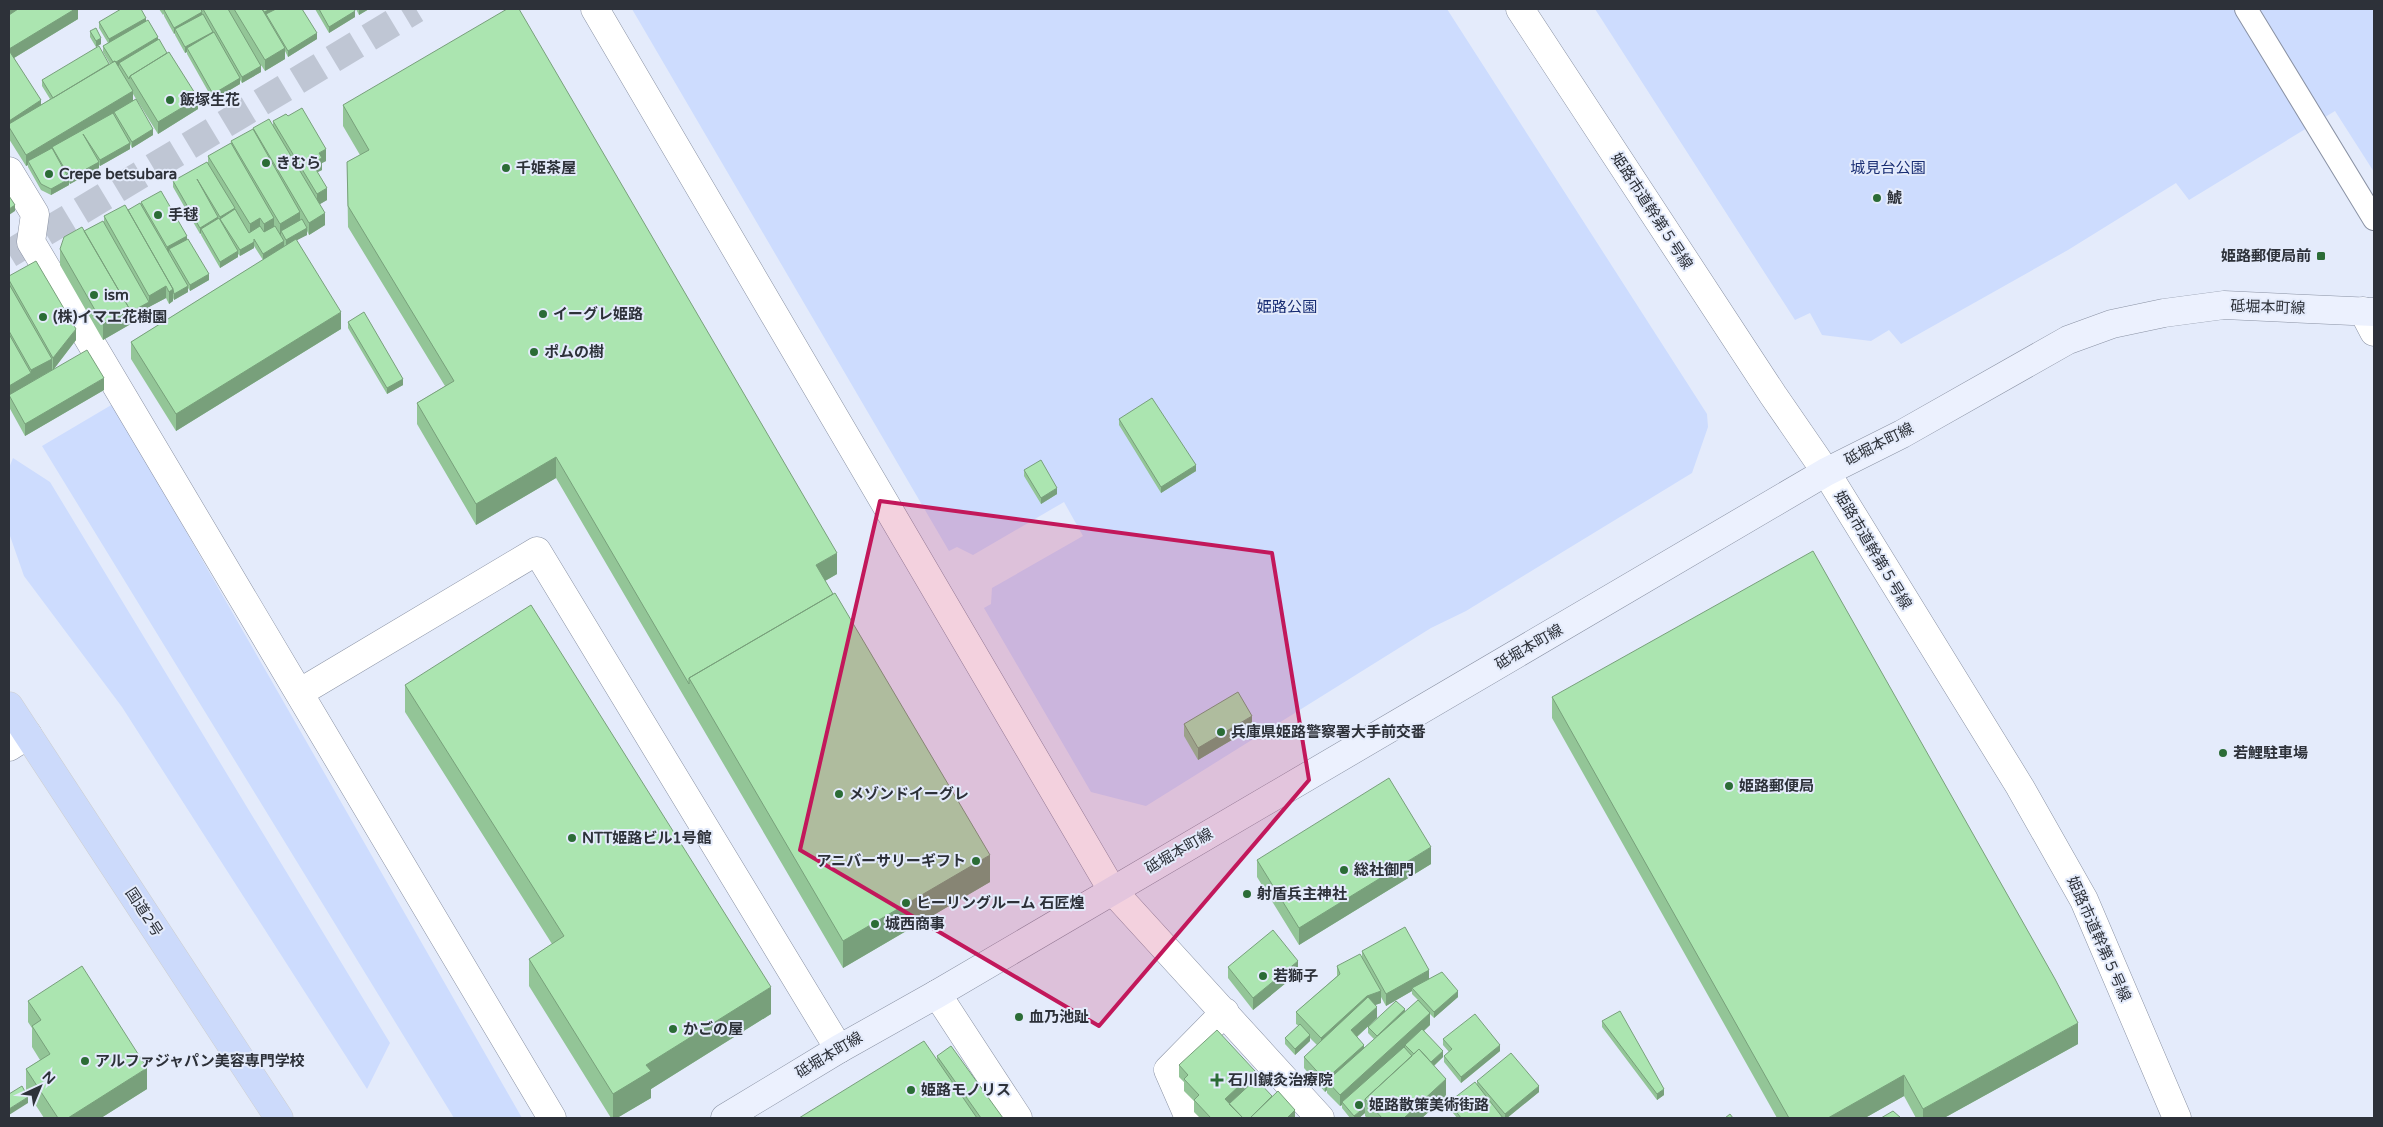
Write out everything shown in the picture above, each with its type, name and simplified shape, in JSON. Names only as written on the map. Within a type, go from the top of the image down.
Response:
[{"type":"highway","name":"国道2号","points":[[9,706],[18,741],[279,1118]]},
{"type":"main road","name":"砥堀本町線","points":[[725,1118],[839,1049],[937,994],[1826,472],[1902,434],[2068,340],[2112,324],[2164,313],[2224,305],[2370,318]]},
{"type":"street","points":[[595,9],[1112,890],[1320,1118]]},
{"type":"street","name":"姫路市道幹第５号線","points":[[1520,9],[1772,395],[1826,472],[2020,787],[2084,900],[2177,1118]]},
{"type":"street","points":[[9,171],[35,214],[31,242],[552,1118]]},
{"type":"street","points":[[299,693],[537,551],[839,1049]]},
{"type":"street","points":[[937,994],[1018,1118]]},
{"type":"street","points":[[1189,1118],[1168,1070],[1225,1012]]},
{"type":"lane","points":[[2246,9],[2374,219]]},
{"type":"highlighted area","points":[[880,501],[1272,553],[1309,780],[1099,1026],[800,850]]},
{"type":"green space","name":"姫路公園","points":[[632,9],[1447,9],[1707,414],[1708,427],[1692,473],[1466,611],[1431,628],[1146,806],[1091,792],[984,608],[991,604],[992,588],[1083,536],[1064,502],[973,555],[957,547],[949,551]]},
{"type":"green space","name":"城見台公園","points":[[1595,9],[2374,9],[2374,172],[2335,111],[2189,200],[2176,183],[2068,250],[1901,344],[1889,330],[1871,341],[1822,335],[1810,313],[1795,320]]},
{"type":"green space","points":[[113,404],[522,1118],[454,1118],[42,446]]},
{"type":"green space","points":[[13,458],[50,482],[390,1043],[367,1089],[122,707],[24,576],[9,533],[9,468]]},
{"type":"building","points":[[18,9],[75,9],[9,49],[9,15]]},
{"type":"building","points":[[121,9],[141,9],[146,18],[109,39],[99,22]]},
{"type":"building","points":[[201,9],[202,12],[174,28],[164,10]]},
{"type":"building","points":[[203,9],[228,9],[261,66],[242,77]]},
{"type":"building","points":[[234,9],[262,9],[285,48],[265,60]]},
{"type":"building","points":[[276,9],[302,9],[317,33],[288,51],[266,14]]},
{"type":"building","points":[[319,9],[354,9],[355,11],[329,27]]},
{"type":"building","name":"イーグレ姫路","points":[[507,9],[519,9],[837,553],[816,565],[833,594],[689,678],[689,684],[556,457],[476,504],[417,403],[454,381],[348,206],[347,162],[369,150],[343,105]]},
{"type":"building","points":[[203,14],[213,32],[185,47],[175,29]]},
{"type":"building","points":[[148,20],[158,37],[113,62],[103,46]]},
{"type":"building","points":[[96,28],[101,38],[96,41],[90,31]]},
{"type":"building","points":[[214,32],[240,78],[213,94],[187,48]]},
{"type":"building","points":[[159,39],[167,53],[130,76],[129,79],[119,63]]},
{"type":"building","points":[[99,46],[109,64],[53,98],[42,80]]},
{"type":"building","points":[[169,52],[198,98],[158,122],[130,76]]},
{"type":"building","points":[[9,53],[41,100],[9,121]]},
{"type":"building","points":[[115,61],[133,91],[26,155],[9,124]]},
{"type":"building","points":[[136,99],[153,129],[132,142],[114,112]]},
{"type":"building","points":[[302,108],[326,149],[319,153],[322,158],[312,163],[327,188],[317,194],[273,121],[286,114],[288,116]]},
{"type":"building","points":[[113,113],[130,143],[100,160],[83,134],[99,162],[70,178],[52,147]]},
{"type":"building","points":[[269,119],[325,213],[309,223],[253,128]]},
{"type":"building","points":[[253,129],[300,212],[280,224],[231,141]]},
{"type":"building","points":[[231,143],[274,218],[264,224],[260,218],[250,224],[208,156]]},
{"type":"building","points":[[52,148],[69,179],[51,189],[41,184],[28,161]]},
{"type":"building","points":[[207,162],[235,208],[220,217],[197,179],[218,217],[200,228],[173,181]]},
{"type":"building","points":[[161,191],[187,236],[167,247],[141,202]]},
{"type":"building","points":[[9,196],[15,205],[9,209]]},
{"type":"building","points":[[140,203],[188,286],[174,294],[173,289],[128,210]]},
{"type":"building","points":[[125,205],[173,289],[169,292],[166,286],[149,296],[104,216]]},
{"type":"building","points":[[235,209],[249,233],[260,226],[264,232],[275,226],[284,241],[263,254],[254,239],[254,242],[240,250],[220,219]]},
{"type":"building","points":[[219,218],[238,251],[220,262],[201,229]]},
{"type":"building","points":[[302,219],[307,228],[286,240],[281,231]]},
{"type":"building","points":[[103,221],[149,302],[129,313],[129,308],[84,231]]},
{"type":"building","name":"ism","points":[[82,227],[129,308],[103,324],[60,249],[64,237]]},
{"type":"building","points":[[188,239],[209,274],[190,285],[169,249]]},
{"type":"building","points":[[296,239],[341,312],[176,414],[131,342]]},
{"type":"building","points":[[36,261],[76,329],[53,358],[9,280],[9,276]]},
{"type":"building","points":[[9,284],[52,359],[31,370],[9,331]]},
{"type":"building","points":[[364,312],[403,379],[387,388],[348,322]]},
{"type":"building","points":[[9,334],[31,373],[9,386]]},
{"type":"building","points":[[87,350],[104,378],[25,424],[9,395]]},
{"type":"building","points":[[1152,398],[1196,465],[1161,487],[1119,419]]},
{"type":"building","points":[[1041,460],[1057,488],[1041,498],[1024,470]]},
{"type":"building","points":[[1813,551],[2078,1023],[1923,1109],[1904,1075],[1828,1118],[1789,1118],[1552,697]]},
{"type":"building","name":"メゾンドイーグレ","points":[[835,593],[990,855],[843,941],[689,678]]},
{"type":"building","name":"NTT姫路ビル1号館","points":[[531,605],[771,987],[646,1065],[651,1071],[613,1094],[529,959],[564,936],[405,685]]},
{"type":"building","points":[[1238,692],[1252,716],[1198,748],[1184,724]]},
{"type":"building","name":"総社御門","points":[[1389,778],[1431,847],[1299,928],[1257,860]]},
{"type":"building","points":[[1405,927],[1429,970],[1386,994],[1362,951]]},
{"type":"building","name":"若獅子","points":[[1273,930],[1298,961],[1253,998],[1228,967]]},
{"type":"building","points":[[1360,954],[1381,991],[1367,996],[1321,1038],[1296,1012],[1340,974],[1337,966]]},
{"type":"building","name":"アルファジャパン美容専門学校","points":[[82,966],[147,1068],[68,1118],[58,1118],[26,1069],[50,1054],[32,1026],[41,1020],[28,1001]]},
{"type":"building","points":[[1442,972],[1458,991],[1434,1012],[1412,988]]},
{"type":"building","points":[[1368,997],[1377,1007],[1351,1030],[1364,1045],[1325,1080],[1304,1057]]},
{"type":"building","points":[[1418,1000],[1430,1013],[1340,1095],[1327,1081]]},
{"type":"building","points":[[1396,1001],[1405,1009],[1377,1036],[1368,1027]]},
{"type":"building","points":[[1620,1011],[1664,1089],[1657,1094],[1602,1021]]},
{"type":"building","points":[[1475,1014],[1500,1045],[1461,1077],[1444,1056],[1452,1049],[1443,1039]]},
{"type":"building","points":[[1300,1024],[1310,1035],[1295,1049],[1285,1038]]},
{"type":"building","points":[[1422,1029],[1443,1051],[1431,1062],[1419,1049],[1414,1054],[1405,1045]]},
{"type":"building","name":"石川鍼灸治療院","points":[[1217,1030],[1255,1071],[1225,1099],[1243,1118],[1211,1118],[1194,1100],[1199,1095],[1184,1079],[1188,1075],[1179,1065]]},
{"type":"building","points":[[924,1041],[977,1118],[799,1118]]},
{"type":"building","points":[[951,1046],[1003,1118],[981,1118],[937,1056]]},
{"type":"building","points":[[1404,1047],[1412,1056],[1365,1099],[1365,1107],[1354,1116],[1342,1102]]},
{"type":"building","points":[[1419,1049],[1446,1079],[1404,1118],[1382,1118],[1365,1099]]},
{"type":"building","points":[[1511,1053],[1539,1086],[1505,1114],[1477,1081]]},
{"type":"building","points":[[1256,1079],[1272,1096],[1251,1118],[1243,1118],[1229,1104]]},
{"type":"building","points":[[1475,1082],[1503,1118],[1461,1118],[1449,1102]]},
{"type":"building","points":[[22,1086],[28,1097],[9,1109],[9,1094]]},
{"type":"building","points":[[1278,1091],[1295,1110],[1287,1118],[1251,1117]]},
{"type":"building","points":[[1893,1111],[1901,1118],[1881,1118]]},
{"type":"building","points":[[1730,1114],[1733,1118],[1725,1118]]},
{"type":"tunnel","points":[[9,254],[416,9]]},
{"type":"place","name":"飯塚生花","points":[[170,100]]},
{"type":"place","name":"きむら","points":[[266,163]]},
{"type":"place","name":"千姫茶屋","points":[[506,168]]},
{"type":"place","name":"Crepe betsubara","points":[[49,174]]},
{"type":"place","name":"鯱","points":[[1877,198]]},
{"type":"place","name":"手毬","points":[[158,215]]},
{"type":"place","name":"姫路郵便局前","points":[[2321,256]]},
{"type":"place","name":"ism","points":[[94,295]]},
{"type":"place","name":"イーグレ姫路","points":[[543,314]]},
{"type":"place","name":"(株)イマエ花樹園","points":[[43,317]]},
{"type":"place","name":"ポムの樹","points":[[534,352]]},
{"type":"place","name":"兵庫県姫路警察署大手前交番","points":[[1221,732]]},
{"type":"place","name":"若鯉駐車場","points":[[2223,753]]},
{"type":"place","name":"姫路郵便局","points":[[1729,786]]},
{"type":"place","name":"メゾンドイーグレ","points":[[839,794]]},
{"type":"place","name":"NTT姫路ビル1号館","points":[[572,838]]},
{"type":"place","name":"アニバーサリーギフト","points":[[976,861]]},
{"type":"place","name":"総社御門","points":[[1344,870]]},
{"type":"place","name":"射盾兵主神社","points":[[1247,894]]},
{"type":"place","name":"ヒーリングルーム 石匠煌","points":[[906,903]]},
{"type":"place","name":"城西商事","points":[[875,924]]},
{"type":"place","name":"若獅子","points":[[1263,976]]},
{"type":"place","name":"血乃池趾","points":[[1019,1017]]},
{"type":"place","name":"かごの屋","points":[[673,1029]]},
{"type":"place","name":"アルファジャパン美容専門学校","points":[[85,1061]]},
{"type":"place","name":"石川鍼灸治療院","points":[[1217,1080]]},
{"type":"place","name":"姫路モノリス","points":[[911,1090]]},
{"type":"place","name":"姫路散策美術街路","points":[[1359,1105]]}]
